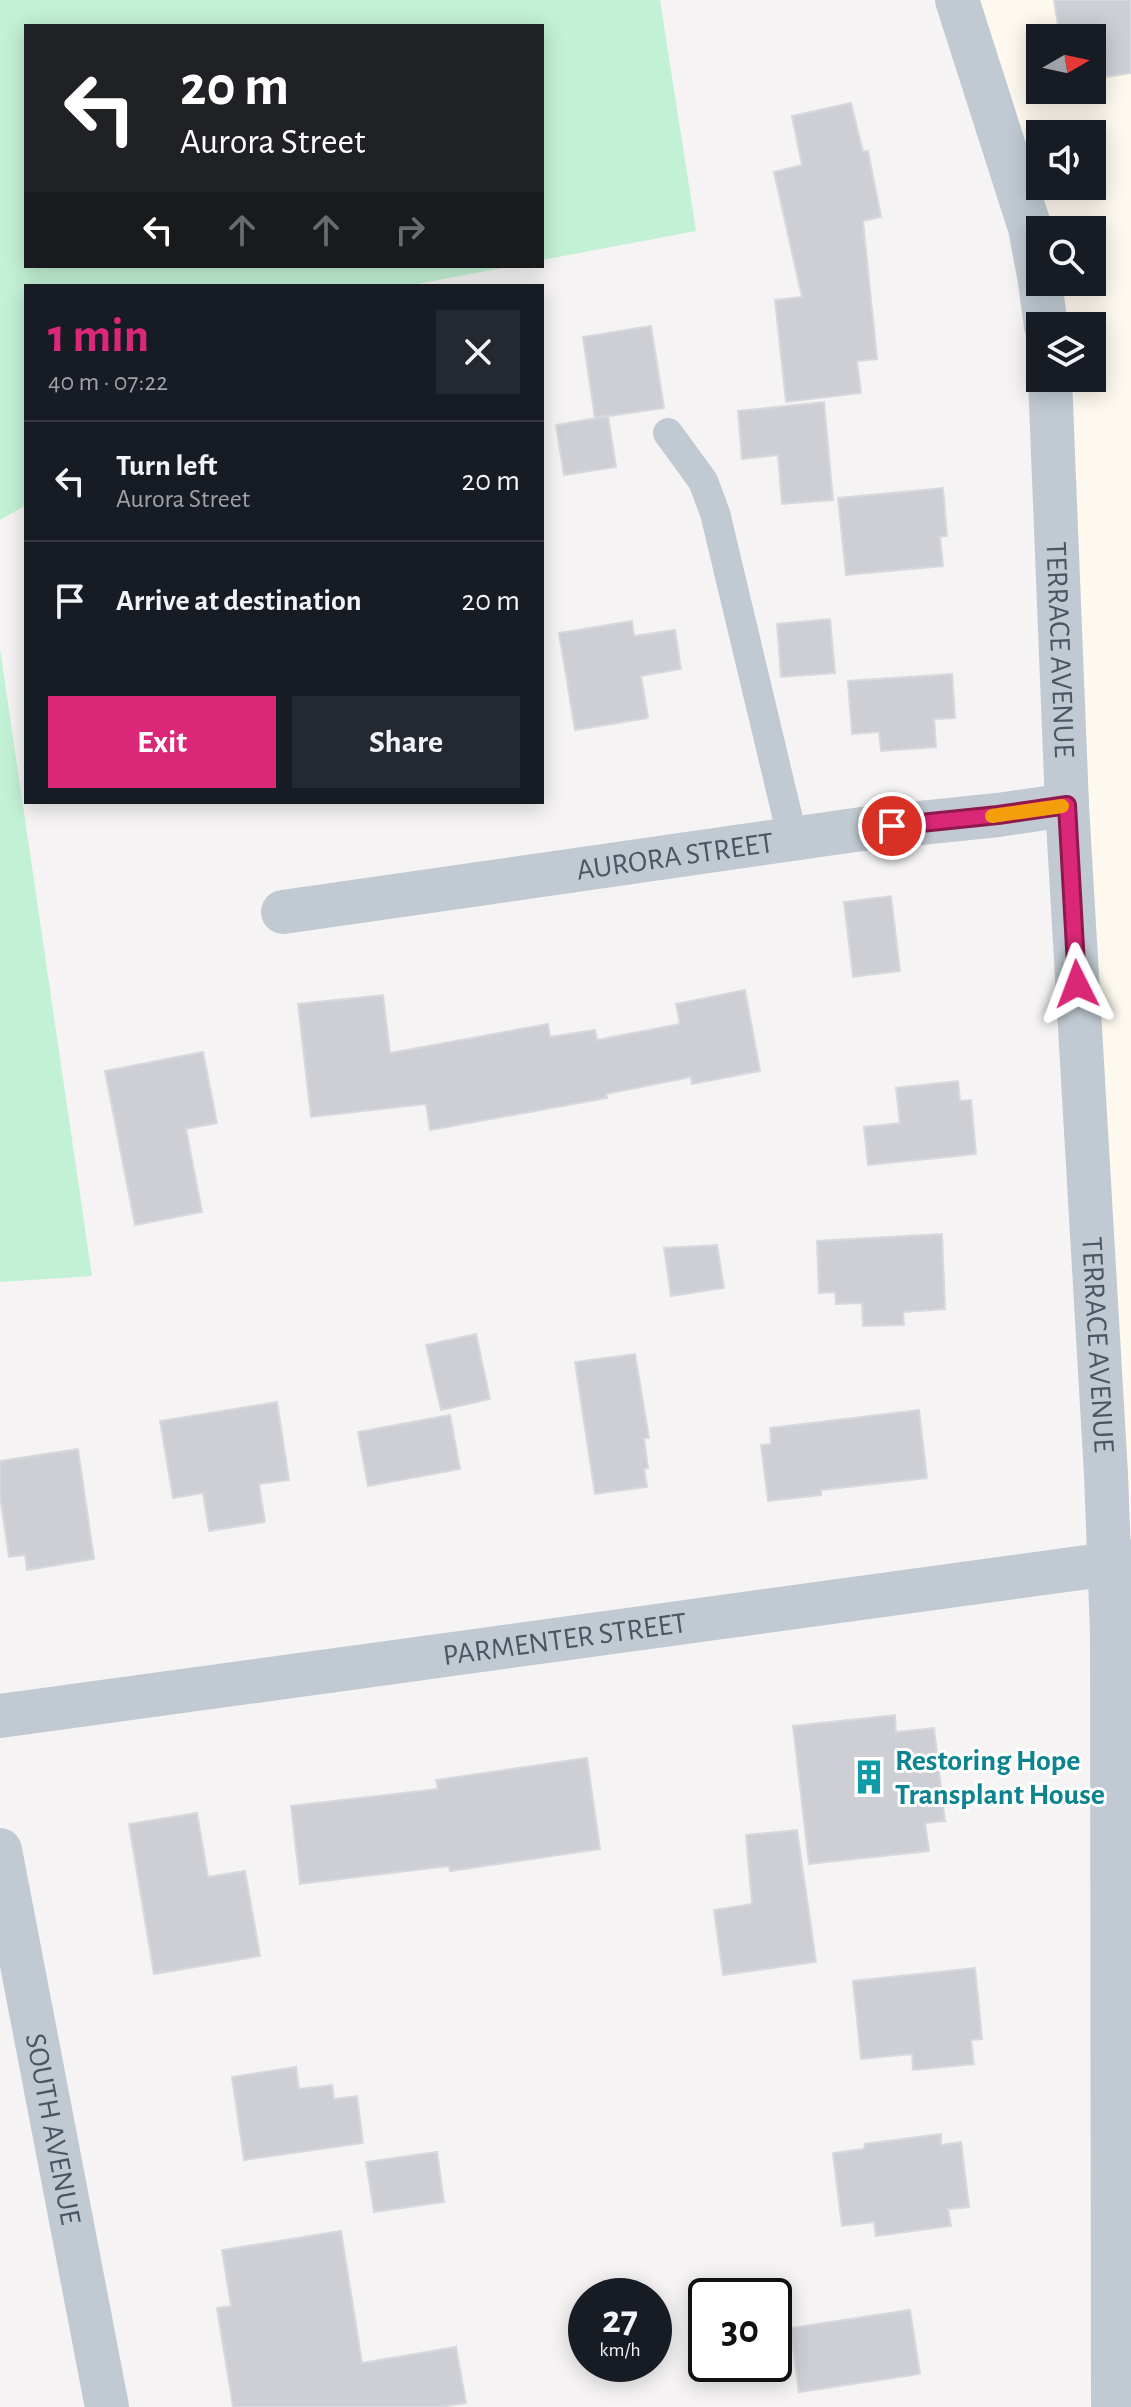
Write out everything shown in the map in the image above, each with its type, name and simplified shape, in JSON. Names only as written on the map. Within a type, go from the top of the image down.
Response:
[{"type":"street","points":[[957,0],[1026,216]]},
{"type":"street","name":"TERRACE AVENUE","points":[[1051,392],[1067,805],[1120,1562],[1112,1645],[1113,2407]]},
{"type":"street","name":"AURORA STREET","points":[[283,912],[1067,805]]},
{"type":"street","name":"PARMENTER STREET","points":[[0,1716],[1120,1562]]},
{"type":"street","name":"SOUTH AVENUE","points":[[0,1850],[107,2407]]},
{"type":"lane","points":[[668,433],[703,481],[715,513],[793,840]]},
{"type":"shaded area","points":[[957,0],[1131,0],[1131,2407],[1112,1633],[1051,392],[1106,392],[1106,312],[1044,312],[1042,296],[1106,296],[1106,216],[1035,216],[1029,200],[1106,200],[1106,120],[1026,120],[1026,191]]},
{"type":"green space","points":[[0,0],[660,0],[696,231],[544,260],[544,24],[24,24],[24,268],[502,268],[418,284],[24,284],[24,506],[0,520]]},
{"type":"green space","points":[[0,649],[92,1276],[0,1282]]},
{"type":"building","points":[[1054,0],[1131,0],[1131,73],[1106,77],[1106,24],[1058,24]]},
{"type":"building","points":[[851,103],[863,152],[868,151],[881,217],[863,221],[877,359],[857,361],[861,393],[786,402],[775,300],[802,297],[774,172],[802,165],[792,116]]},
{"type":"building","points":[[651,326],[664,408],[595,418],[583,337]]},
{"type":"building","points":[[824,402],[833,500],[782,504],[778,455],[742,459],[738,411]]},
{"type":"building","points":[[608,416],[616,467],[564,475],[556,425]]},
{"type":"building","points":[[943,488],[947,536],[940,537],[943,566],[846,575],[838,498]]},
{"type":"building","points":[[830,619],[835,673],[781,677],[777,624]]},
{"type":"building","points":[[632,621],[634,636],[675,630],[681,669],[641,676],[648,718],[575,730],[559,633]]},
{"type":"building","points":[[952,674],[955,718],[934,719],[936,747],[881,751],[879,732],[852,734],[848,681]]},
{"type":"building","points":[[891,896],[900,971],[853,977],[844,902]]},
{"type":"building","points":[[745,990],[760,1071],[692,1084],[691,1077],[606,1094],[607,1098],[430,1130],[426,1104],[311,1117],[298,1004],[383,995],[390,1053],[548,1024],[550,1037],[595,1030],[597,1040],[680,1024],[676,1004]]},
{"type":"building","points":[[203,1052],[217,1123],[186,1129],[202,1212],[135,1225],[105,1071]]},
{"type":"building","points":[[958,1081],[960,1101],[971,1100],[976,1154],[868,1165],[864,1127],[900,1123],[896,1088]]},
{"type":"building","points":[[942,1234],[945,1309],[903,1312],[904,1325],[863,1326],[862,1303],[836,1304],[835,1292],[819,1293],[817,1241]]},
{"type":"building","points":[[717,1245],[724,1288],[671,1296],[664,1248]]},
{"type":"building","points":[[476,1334],[490,1399],[441,1410],[426,1345]]},
{"type":"building","points":[[635,1354],[649,1438],[644,1438],[647,1487],[595,1494],[575,1362]]},
{"type":"building","points":[[277,1402],[289,1480],[259,1484],[265,1522],[209,1531],[203,1493],[173,1498],[160,1421]]},
{"type":"building","points":[[919,1410],[927,1478],[821,1490],[821,1495],[768,1501],[761,1445],[771,1444],[770,1428]]},
{"type":"building","points":[[450,1415],[460,1469],[368,1486],[358,1432]]},
{"type":"building","points":[[78,1449],[94,1559],[27,1570],[25,1555],[9,1557],[0,1496],[0,1461]]},
{"type":"building","name":"Restoring Hope Transplant House","points":[[895,1715],[896,1732],[934,1728],[945,1821],[925,1823],[929,1851],[809,1864],[793,1726]]},
{"type":"building","points":[[587,1758],[600,1849],[450,1871],[449,1866],[300,1884],[291,1806],[438,1789],[436,1780]]},
{"type":"building","points":[[197,1813],[208,1877],[245,1871],[260,1956],[154,1974],[129,1824]]},
{"type":"building","points":[[797,1830],[816,1962],[723,1975],[714,1910],[752,1904],[746,1835]]},
{"type":"building","points":[[975,1968],[982,2039],[971,2040],[974,2064],[913,2070],[912,2054],[861,2059],[853,1981]]},
{"type":"building","points":[[296,2067],[299,2089],[332,2085],[334,2099],[357,2096],[363,2143],[244,2160],[232,2077]]},
{"type":"building","points":[[941,2134],[941,2145],[961,2142],[969,2207],[948,2209],[951,2226],[876,2236],[874,2222],[842,2226],[833,2153],[864,2149],[865,2144]]},
{"type":"building","points":[[437,2152],[444,2202],[374,2212],[366,2162]]},
{"type":"building","points":[[341,2231],[362,2363],[456,2347],[466,2403],[441,2407],[233,2407],[217,2308],[231,2306],[222,2250]]},
{"type":"building","points":[[910,2310],[920,2374],[799,2392],[792,2328]]},
{"type":"slow traffic","points":[[992,816],[1062,806]]},
{"type":"place","name":"Restoring Hope Transplant House","points":[[869,1777]]},
{"type":"route","points":[[892,826],[1067,805],[1077,984]]}]
